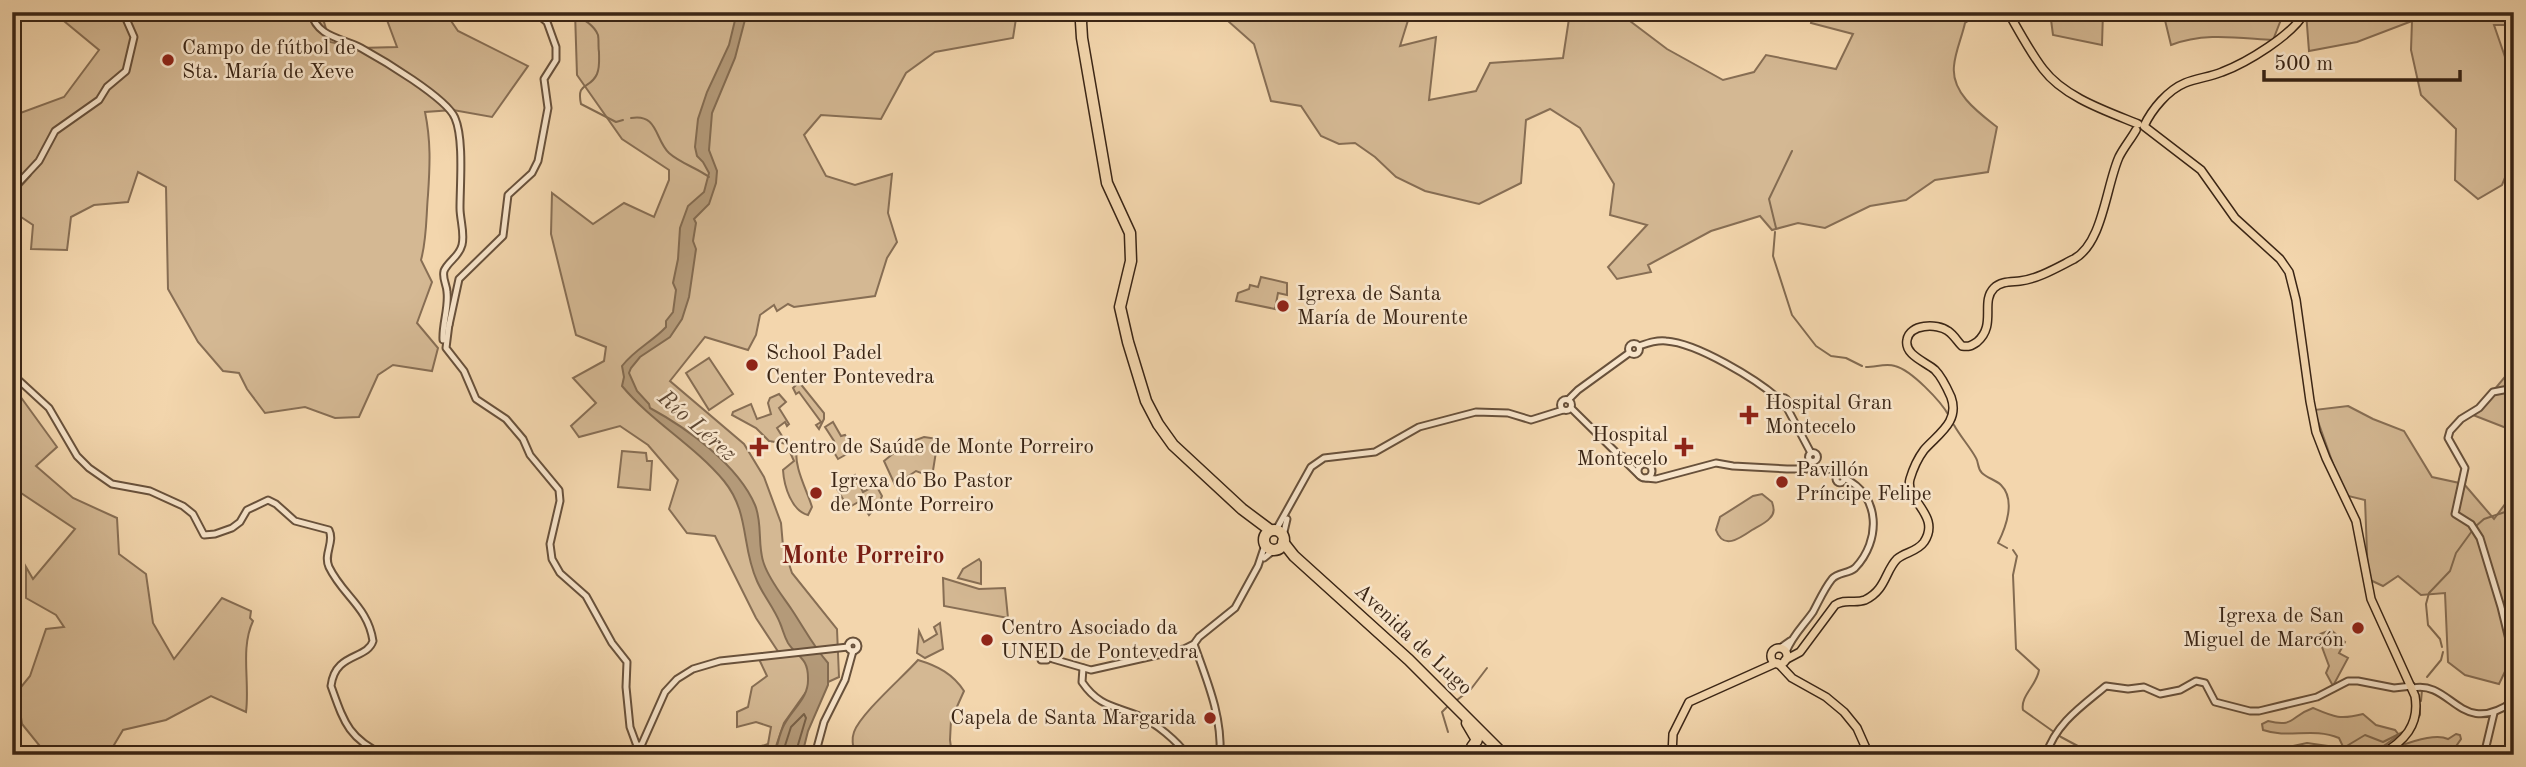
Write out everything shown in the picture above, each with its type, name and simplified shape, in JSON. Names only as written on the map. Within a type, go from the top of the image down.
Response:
[{"type":"highway","name":"Avenida de Lugo","points":[[1084,12],[1081,22],[1082,38],[1107,183],[1130,233],[1130,261],[1120,307],[1136,374],[1152,413],[1173,445],[1274,540],[1409,660],[1504,755]]},
{"type":"highway","points":[[1455,705],[1477,740],[1474,748],[1485,745],[1495,755]]},
{"type":"main road","points":[[2008,12],[2043,69],[2054,81],[2068,92],[2122,117],[2201,170],[2235,218],[2280,259],[2289,272],[2296,300],[2309,401],[2316,432],[2356,522],[2371,599],[2412,687],[2417,709],[2412,726],[2401,742],[2380,755]]},
{"type":"main road","points":[[1672,755],[1674,730],[1688,704],[1784,657],[1842,601],[1860,601],[1870,597],[1886,581],[1897,559],[1921,546],[1927,536],[1928,520],[1909,487],[1909,481],[1922,453],[1949,423],[1953,406],[1938,373],[1909,350],[1908,336],[1919,328],[1939,327],[1949,331],[1962,346],[1971,346],[1979,340],[1986,330],[1989,316],[1988,298],[1994,288],[2004,282],[2030,279],[2080,255],[2093,239],[2119,158],[2140,128],[2176,88],[2219,74],[2241,63],[2289,31],[2305,12]]},
{"type":"main road","points":[[1766,668],[1775,649],[1784,657],[1786,671],[1844,712],[1861,735],[1870,755]]},
{"type":"street","points":[[12,190],[39,161],[58,127],[99,100],[107,87],[126,71],[134,37],[123,12]]},
{"type":"street","points":[[312,12],[316,23],[333,38],[359,47],[412,80],[453,113],[459,137],[463,237],[459,253],[444,274],[447,292],[445,341],[466,374],[476,399],[506,419],[523,439],[530,455],[558,488],[560,501],[550,544],[552,559],[560,573],[586,596],[612,643],[627,662],[626,687],[630,727],[637,751]]},
{"type":"street","points":[[446,326],[460,279],[502,239],[506,227],[508,195],[532,173],[539,156],[548,108],[544,79],[556,60],[557,51],[547,22],[529,12]]},
{"type":"street","points":[[445,341],[456,361]]},
{"type":"street","points":[[1564,410],[1578,390],[1629,353],[1631,345],[1665,341],[1687,347],[1745,373],[1779,399],[1779,404],[1786,406],[1811,453],[1816,454],[1812,469]]},
{"type":"street","points":[[12,374],[50,408],[77,456],[89,468],[112,484],[150,491],[186,508],[194,516],[204,535],[232,528],[240,522],[247,510],[268,500],[295,521],[329,530],[332,539],[328,554],[329,566],[368,620],[373,642],[366,651],[344,660],[331,681],[331,686],[353,735],[364,745],[384,755]]},
{"type":"street","points":[[2514,388],[2494,392],[2482,406],[2461,419],[2450,431],[2448,438],[2465,468],[2455,514],[2471,524],[2480,538],[2514,660]]},
{"type":"street","points":[[1564,410],[1562,401],[1569,400]]},
{"type":"street","points":[[1049,658],[1084,669],[1184,649],[1194,644],[1235,608],[1311,467],[1324,458],[1375,452],[1419,427],[1476,412],[1508,413],[1531,420],[1564,410],[1576,414],[1639,475],[1656,480],[1716,463],[1732,466],[1829,469]]},
{"type":"street","points":[[1621,456],[1641,465],[1647,464],[1654,474],[1664,476]]},
{"type":"street","points":[[1784,657],[1790,641],[1811,615],[1833,577],[1852,570],[1868,548],[1874,523],[1873,510],[1865,494],[1851,482],[1815,461]]},
{"type":"street","points":[[1639,475],[1641,465]]},
{"type":"street","points":[[1646,478],[1650,476],[1652,469]]},
{"type":"street","points":[[1194,644],[1217,711],[1220,755]]},
{"type":"street","points":[[637,751],[661,699],[671,685],[685,674],[709,663],[848,649],[847,670],[824,722],[815,755]]},
{"type":"street","points":[[1084,669],[1081,679],[1083,685],[1106,705],[1149,721],[1187,755]]},
{"type":"street","points":[[2046,755],[2073,711],[2090,701],[2106,686],[2128,689],[2144,687],[2164,693],[2180,690],[2196,681],[2205,684],[2215,702],[2250,711],[2317,697],[2348,681],[2394,688],[2426,687],[2475,714],[2494,713],[2514,701]]},
{"type":"street","points":[[2484,755],[2494,713]]},
{"type":"shaded area","points":[[53,12],[321,12],[330,42],[359,48],[397,47],[384,12],[445,12],[458,31],[528,66],[492,117],[453,110],[425,112],[430,163],[421,260],[432,282],[417,323],[438,348],[432,371],[393,365],[378,375],[359,417],[335,418],[305,407],[265,413],[239,373],[223,371],[198,342],[168,289],[166,187],[138,172],[128,202],[94,205],[71,217],[67,250],[31,249],[33,225],[12,211],[12,196],[30,176],[12,172],[12,110],[15,115],[64,97],[99,50]]},
{"type":"shaded area","points":[[575,12],[1017,12],[1013,38],[935,52],[906,73],[881,119],[821,115],[804,135],[826,176],[855,185],[892,174],[888,213],[897,242],[887,258],[875,296],[794,307],[788,304],[777,311],[774,305],[760,315],[756,335],[748,350],[705,337],[670,381],[744,444],[764,477],[781,523],[783,546],[792,573],[837,629],[839,677],[806,692],[784,723],[773,755],[729,755],[728,751],[768,744],[771,727],[756,722],[737,727],[737,712],[748,707],[752,687],[767,676],[757,655],[776,652],[781,656],[756,618],[715,536],[687,533],[669,509],[678,480],[648,445],[620,426],[579,437],[571,426],[596,403],[573,378],[604,361],[606,347],[576,335],[551,234],[552,193],[593,224],[624,203],[654,217],[669,180],[669,170],[622,139],[577,75]]},
{"type":"shaded area","points":[[1226,12],[1415,12],[1410,14],[1400,46],[1436,37],[1429,100],[1476,91],[1490,63],[1563,58],[1570,12],[1618,12],[1667,49],[1723,80],[1754,72],[1766,55],[1836,69],[1853,34],[1811,23],[1813,12],[1981,12],[1965,23],[1956,55],[1954,76],[1968,101],[1997,127],[1988,172],[1935,180],[1906,200],[1870,206],[1825,228],[1798,223],[1772,230],[1760,216],[1711,231],[1648,265],[1651,272],[1617,279],[1608,267],[1647,225],[1610,215],[1614,184],[1580,128],[1550,109],[1526,120],[1521,183],[1479,204],[1425,191],[1396,177],[1355,143],[1339,144],[1321,136],[1301,106],[1271,101],[1254,44],[1228,21]]},
{"type":"shaded area","points":[[2050,12],[2103,12],[2102,45],[2053,35]]},
{"type":"shaded area","points":[[2163,12],[2284,12],[2273,40],[2209,37],[2171,45]]},
{"type":"shaded area","points":[[2306,12],[2514,12],[2514,25],[2494,25],[2514,83],[2514,156],[2502,185],[2478,199],[2455,180],[2456,129],[2421,95],[2411,50],[2412,21],[2357,42],[2309,51]]},
{"type":"shaded area","points":[[1261,277],[1287,283],[1287,295],[1278,293],[1275,309],[1236,301],[1238,293],[1249,289],[1250,285],[1258,287]]},
{"type":"shaded area","points":[[709,358],[733,394],[709,410],[686,373]]},
{"type":"shaded area","points":[[2514,366],[2514,431],[2473,415]]},
{"type":"shaded area","points":[[799,382],[824,413],[819,429],[816,425],[821,422],[793,388]]},
{"type":"shaded area","points":[[12,385],[57,447],[36,466],[73,498],[117,518],[119,554],[146,574],[153,623],[174,659],[222,598],[251,611],[250,618],[253,621],[246,654],[246,712],[211,696],[166,720],[123,730],[108,755],[47,755],[22,724],[17,692],[30,676],[46,629],[64,627],[56,615],[26,598],[26,567],[33,579],[75,529],[12,487]]},
{"type":"shaded area","points":[[779,394],[786,402],[779,408],[789,424],[787,426],[785,422],[777,428],[787,444],[769,441],[756,428],[732,415],[751,404],[757,419],[771,414],[768,403],[770,398]]},
{"type":"shaded area","points":[[2348,406],[2404,431],[2432,477],[2464,484],[2494,519],[2514,492],[2514,613],[2511,659],[2499,684],[2465,675],[2448,662],[2445,593],[2421,595],[2398,576],[2383,586],[2368,579],[2365,500],[2344,495],[2314,410]]},
{"type":"shaded area","points":[[833,422],[854,450],[838,459],[829,444],[834,441],[825,427]]},
{"type":"shaded area","points":[[924,437],[938,439],[932,477],[916,471],[895,485],[884,461],[905,444]]},
{"type":"shaded area","points":[[788,448],[797,448],[799,470],[812,507],[808,515],[797,509],[787,491],[783,470],[794,461]]},
{"type":"shaded area","points":[[622,451],[646,453],[647,461],[652,461],[650,490],[618,487]]},
{"type":"shaded area","points":[[855,475],[863,492],[876,485],[882,496],[869,515],[860,501],[848,508],[836,487]]},
{"type":"shaded area","points":[[1762,494],[1772,502],[1774,510],[1770,518],[1737,539],[1723,540],[1716,530],[1720,517],[1753,496]]},
{"type":"shaded area","points":[[979,559],[981,584],[958,578],[963,569]]},
{"type":"shaded area","points":[[943,578],[979,589],[1005,588],[1008,618],[944,606]]},
{"type":"shaded area","points":[[940,623],[943,649],[925,658],[917,653],[919,631],[924,642],[937,634],[934,627]]},
{"type":"shaded area","points":[[2331,630],[2345,642],[2339,653],[2348,658],[2333,686],[2326,673],[2329,666],[2319,639],[2320,634]]},
{"type":"shaded area","points":[[918,660],[944,671],[964,691],[951,720],[952,755],[855,755],[853,738],[858,724]]},
{"type":"shaded area","points":[[2313,708],[2337,717],[2363,714],[2376,725],[2395,730],[2399,735],[2371,755],[2347,755],[2339,738],[2329,735],[2282,734],[2263,730],[2262,724],[2268,721],[2288,722]]},
{"type":"shaded area","points":[[2456,734],[2460,735],[2461,739],[2450,755],[2382,755],[2415,741],[2433,737],[2448,739]]},
{"type":"water","points":[[737,12],[747,12],[735,58],[712,113],[709,150],[717,171],[716,183],[709,204],[694,219],[696,223],[693,241],[696,249],[689,297],[682,319],[670,337],[640,357],[629,373],[637,391],[650,408],[710,449],[747,490],[757,512],[762,557],[767,570],[813,644],[828,663],[828,685],[808,731],[802,755],[774,755],[784,725],[806,691],[808,671],[804,661],[788,643],[778,617],[757,581],[738,505],[724,481],[712,468],[646,411],[622,386],[622,366],[666,327],[666,321],[673,312],[676,290],[673,283],[680,228],[688,206],[704,192],[709,173],[697,156],[695,147],[698,119],[707,92],[729,45]]},
{"type":"waterway","points":[[568,12],[589,24],[598,37],[598,71],[594,79],[580,92],[581,104],[616,122],[623,120]]},
{"type":"waterway","points":[[631,118],[640,118],[651,123],[669,153],[709,177]]},
{"type":"waterway","points":[[1776,228],[1769,199],[1792,151]]},
{"type":"waterway","points":[[1775,232],[1773,256],[1792,315],[1816,346],[1831,356],[1846,358],[1862,366]]},
{"type":"waterway","points":[[1866,367],[1888,365],[1909,373],[1939,402],[1949,416]]},
{"type":"waterway","points":[[1954,425],[1976,458],[1980,471],[2006,491],[2008,514],[1998,543],[2007,548]]},
{"type":"waterway","points":[[2476,526],[2484,519],[2514,509]]},
{"type":"waterway","points":[[2442,647],[2440,639],[2428,625],[2426,604],[2429,593],[2450,571],[2456,553],[2472,531]]},
{"type":"waterway","points":[[2013,550],[2017,556],[2013,575],[2016,649],[2039,670],[2024,700],[2023,710],[2061,737],[2089,752]]},
{"type":"waterway","points":[[2427,677],[2441,660],[2443,652]]},
{"type":"waterway","points":[[1457,700],[1471,689],[1487,668]]},
{"type":"waterway","points":[[2421,701],[2422,690]]},
{"type":"waterway","points":[[2417,720],[2420,705]]},
{"type":"waterway","points":[[1448,706],[1442,712],[1448,732]]},
{"type":"waterway","points":[[2345,747],[2365,735],[2383,742],[2403,732]]},
{"type":"waterway","points":[[2270,751],[2307,743],[2342,748]]},
{"type":"waterway","points":[[1449,746],[1456,755]]},
{"type":"waterway","points":[[2202,755],[2204,749],[2217,746],[2263,753]]},
{"type":"place","name":"Campo de fútbol de Sta. María de Xeve","points":[[168,60]]},
{"type":"place","name":"Igrexa de Santa María de Mourente","points":[[1283,306]]},
{"type":"place","name":"School Padel Center Pontevedra","points":[[752,365]]},
{"type":"place","name":"Hospital Gran Montecelo","points":[[1749,415]]},
{"type":"place","name":"Centro de Saúde de Monte Porreiro","points":[[759,447]]},
{"type":"place","name":"Hospital Montecelo","points":[[1684,447]]},
{"type":"place","name":"Pavillón Príncipe Felipe","points":[[1782,482]]},
{"type":"place","name":"Igrexa do Bo Pastor de Monte Porreiro","points":[[816,493]]},
{"type":"place","name":"Igrexa de San Miguel de Marcón","points":[[2358,628]]},
{"type":"place","name":"Centro Asociado da UNED de Pontevedra","points":[[987,640]]},
{"type":"place","name":"Capela de Santa Margarida","points":[[1210,718]]},
{"type":"district","name":"Monte Porreiro","points":[[863,557]]},
{"type":"water label","name":"Río Lérez","points":[[697,426]]}]
